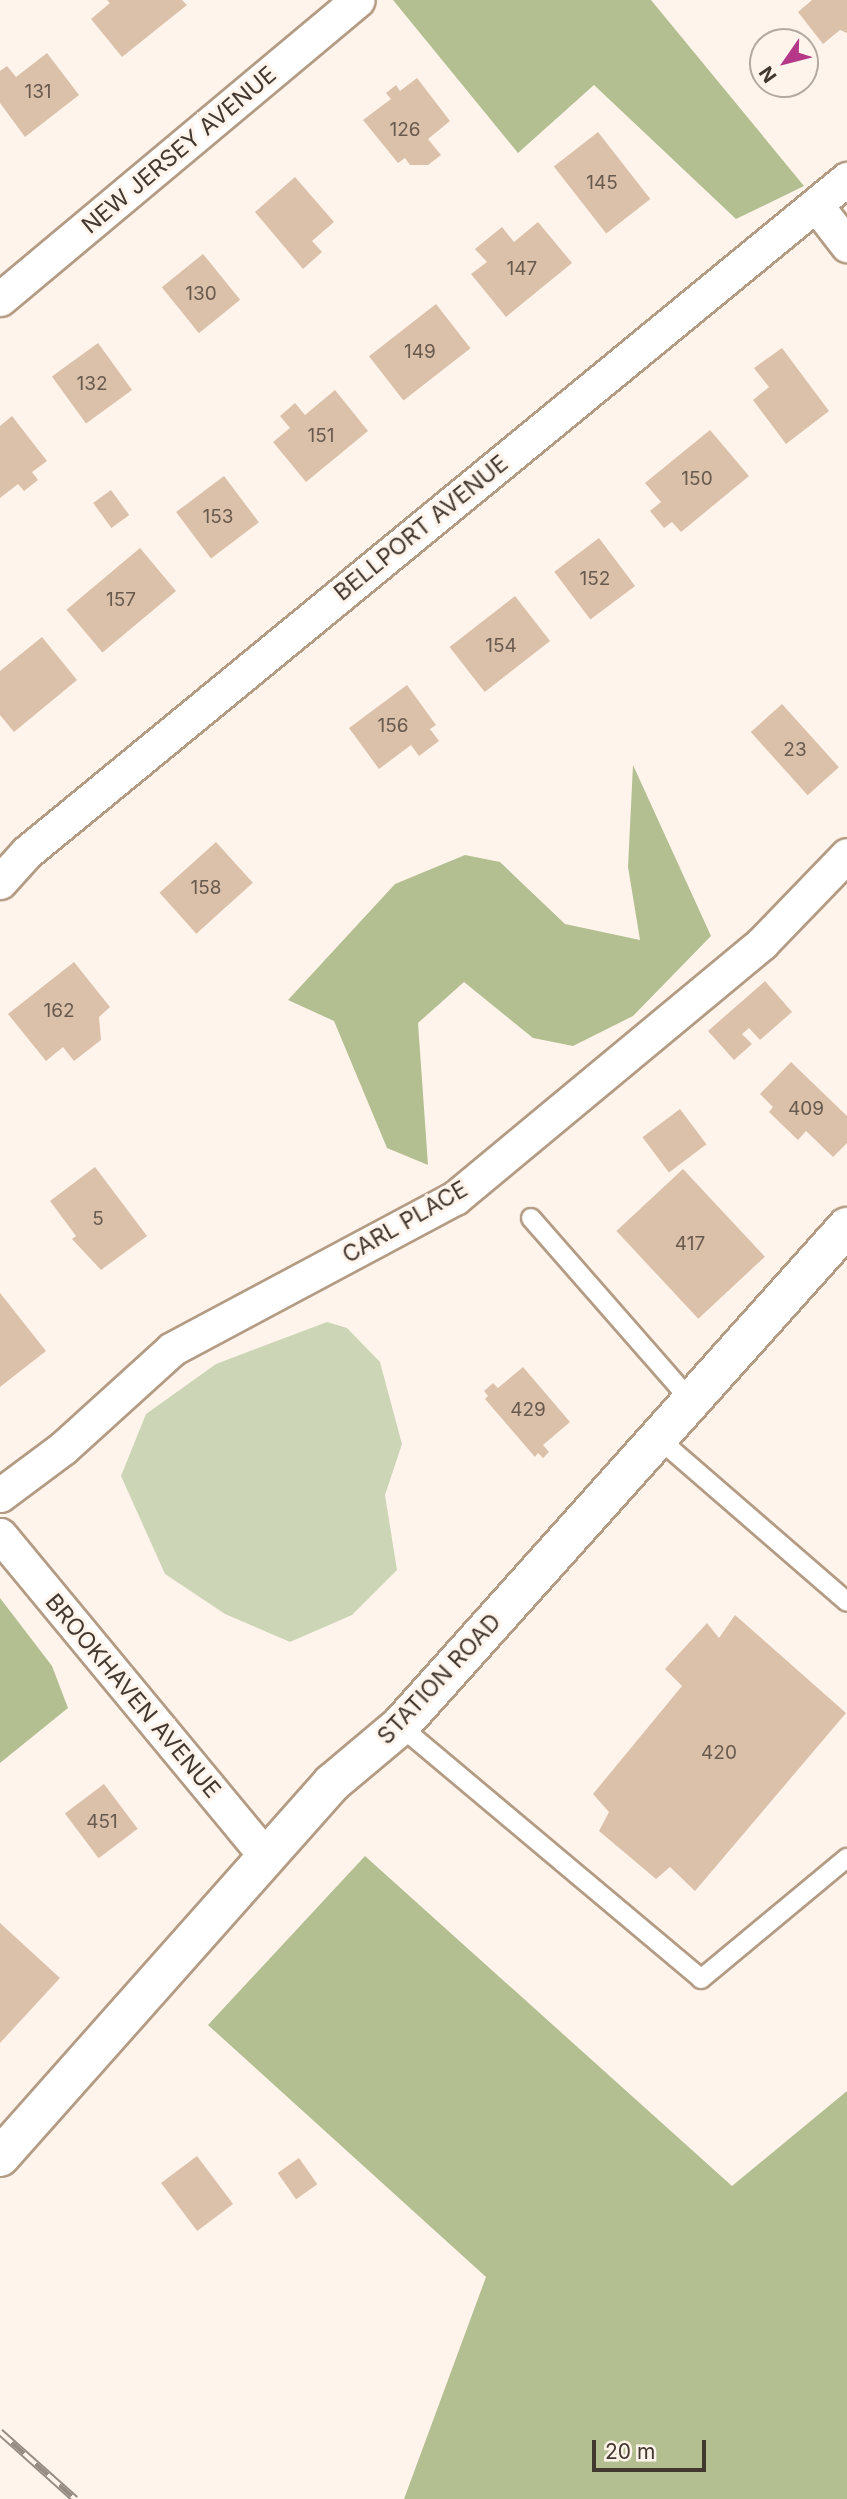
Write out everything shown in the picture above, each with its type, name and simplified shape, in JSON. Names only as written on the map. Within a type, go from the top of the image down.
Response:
[{"type":"main road","name":"STATION ROAD","points":[[0,2157],[332,1783],[400,1726],[847,1227]]},
{"type":"street","name":"NEW JERSEY AVENUE","points":[[0,299],[358,0]]},
{"type":"street","name":"BELLPORT AVENUE","points":[[0,882],[27,852],[847,179]]},
{"type":"street","points":[[816,205],[847,244]]},
{"type":"street","name":"CARL PLACE","points":[[0,1495],[63,1448],[172,1349],[454,1198],[762,943],[847,855]]},
{"type":"street","name":"BROOKHAVEN AVENUE","points":[[0,1535],[266,1857]]},
{"type":"lane","points":[[531,1218],[691,1401]]},
{"type":"lane","points":[[659,1438],[847,1602]]},
{"type":"lane","points":[[400,1726],[701,1979],[847,1858]]},
{"type":"green space","points":[[393,0],[651,0],[804,186],[736,219],[594,85],[518,153]]},
{"type":"green space","points":[[633,765],[711,936],[633,1016],[573,1046],[533,1038],[464,982],[418,1023],[428,1165],[387,1148],[334,1021],[288,1000],[395,884],[465,855],[500,862],[565,924],[640,940],[628,867]]},
{"type":"green space","points":[[327,1322],[347,1328],[380,1362],[402,1444],[385,1495],[397,1570],[352,1615],[290,1642],[225,1614],[165,1574],[121,1476],[146,1414],[216,1364]]},
{"type":"green space","points":[[0,1598],[52,1666],[68,1708],[0,1763]]},
{"type":"green space","points":[[365,1856],[732,2186],[847,2091],[847,2499],[404,2499],[486,2277],[208,2025]]},
{"type":"building","points":[[107,0],[182,0],[187,5],[122,57],[91,19],[110,3]]},
{"type":"building","points":[[812,0],[847,0],[847,33],[840,30],[823,44],[819,39],[819,28],[810,28],[798,12]]},
{"type":"building","points":[[47,53],[79,95],[25,137],[0,103],[0,71],[7,66],[16,77]]},
{"type":"building","points":[[417,78],[450,121],[428,139],[441,155],[428,165],[410,165],[405,158],[398,163],[363,120],[391,99],[386,93],[396,85],[400,91]]},
{"type":"building","points":[[598,132],[650,199],[606,233],[554,166]]},
{"type":"building","points":[[295,177],[334,222],[312,241],[322,252],[303,269],[255,212]]},
{"type":"building","points":[[538,222],[572,263],[506,317],[471,274],[487,262],[475,249],[502,227],[514,242]]},
{"type":"building","points":[[203,254],[240,300],[199,333],[162,287]]},
{"type":"building","points":[[436,304],[470,348],[403,400],[369,356]]},
{"type":"building","points":[[98,343],[132,390],[86,423],[52,377]]},
{"type":"building","points":[[782,348],[829,411],[786,444],[753,400],[769,387],[754,368]]},
{"type":"building","points":[[335,390],[368,431],[306,482],[273,442],[290,428],[280,416],[295,403],[305,415]]},
{"type":"building","points":[[12,416],[47,461],[32,472],[38,480],[24,491],[18,484],[0,498],[0,426]]},
{"type":"building","points":[[710,430],[749,476],[681,532],[672,522],[664,528],[650,511],[661,502],[645,483]]},
{"type":"building","points":[[224,476],[259,522],[211,558],[176,512]]},
{"type":"building","points":[[111,490],[129,515],[111,528],[93,503]]},
{"type":"building","points":[[599,538],[635,586],[590,620],[554,572]]},
{"type":"building","points":[[140,548],[176,591],[102,653],[66,610]]},
{"type":"building","points":[[515,596],[550,641],[485,692],[450,647]]},
{"type":"building","points":[[42,637],[77,680],[14,732],[0,715],[0,671]]},
{"type":"building","points":[[407,685],[436,725],[430,729],[439,741],[419,756],[411,745],[379,769],[349,728]]},
{"type":"building","points":[[782,704],[839,767],[808,795],[751,732]]},
{"type":"building","points":[[216,842],[253,883],[196,934],[160,893]]},
{"type":"building","points":[[74,962],[110,1007],[99,1017],[101,1040],[74,1061],[63,1047],[46,1061],[8,1014]]},
{"type":"building","points":[[765,981],[792,1012],[760,1040],[749,1028],[742,1034],[752,1044],[734,1060],[708,1031]]},
{"type":"building","points":[[791,1062],[847,1116],[847,1143],[833,1157],[806,1131],[798,1140],[769,1112],[773,1107],[760,1094]]},
{"type":"building","points":[[680,1109],[706,1144],[669,1172],[642,1137]]},
{"type":"building","points":[[95,1167],[147,1236],[101,1270],[72,1239],[76,1236],[50,1201]]},
{"type":"building","points":[[683,1169],[765,1257],[698,1319],[616,1231]]},
{"type":"building","points":[[0,1293],[46,1351],[0,1387]]},
{"type":"building","points":[[523,1367],[570,1422],[543,1445],[549,1452],[543,1458],[538,1453],[535,1457],[485,1399],[488,1396],[484,1391],[493,1383],[498,1388]]},
{"type":"building","points":[[735,1615],[846,1713],[695,1891],[670,1867],[656,1879],[599,1831],[609,1812],[593,1794],[682,1686],[665,1669],[707,1623],[719,1638]]},
{"type":"building","points":[[104,1784],[138,1829],[99,1858],[65,1813]]},
{"type":"building","points":[[0,1923],[60,1978],[0,2043]]},
{"type":"building","points":[[197,2156],[233,2204],[197,2231],[161,2183]]},
{"type":"building","points":[[299,2158],[317,2184],[296,2199],[278,2173]]},
{"type":"railway","points":[[0,2432],[75,2499]]}]
